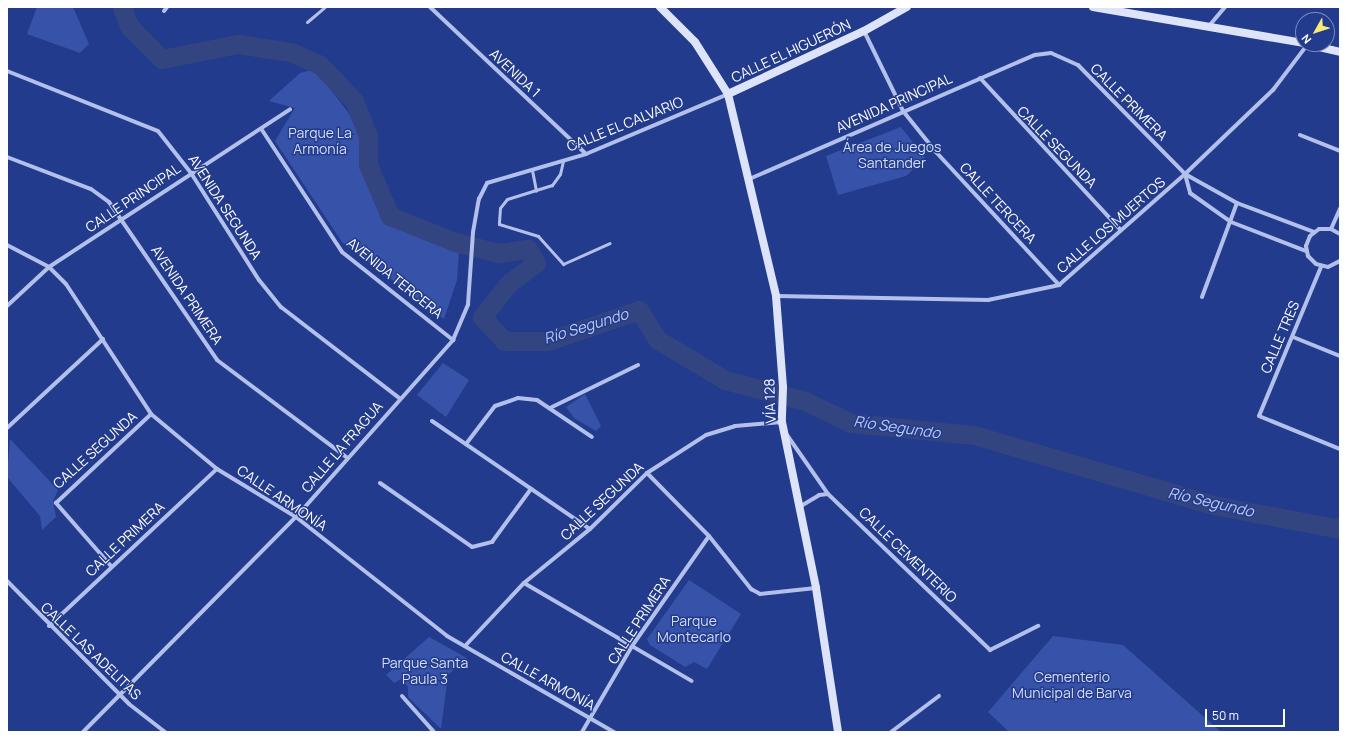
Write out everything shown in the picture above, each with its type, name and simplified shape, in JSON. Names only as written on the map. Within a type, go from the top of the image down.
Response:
[{"type":"main road","name":"VÍA 128","points":[[660,7],[695,42],[728,94],[747,180],[776,296],[783,387],[781,413],[782,422],[801,506],[816,588],[838,732]]},
{"type":"main road","name":"CALLE EL HIGUERÓN","points":[[728,94],[864,31],[907,7]]},
{"type":"main road","points":[[1093,7],[1295,42]]},
{"type":"street","points":[[164,11],[167,7]]},
{"type":"street","name":"AVENIDA 1","points":[[430,7],[586,154]]},
{"type":"street","points":[[1209,26],[1225,7]]},
{"type":"street","name":"CALLE TERCERA","points":[[864,31],[903,111],[936,152],[1059,285]]},
{"type":"street","name":"CALLE LOS MUERTOS","points":[[776,296],[988,300],[1059,285],[1185,174],[1273,90],[1299,52]]},
{"type":"street","name":"AVENIDA PRINCIPAL","points":[[747,180],[1035,54],[1051,53]]},
{"type":"street","name":"CALLE PRIMERA","points":[[1051,53],[1078,65],[1185,174]]},
{"type":"street","name":"AVENIDA SEGUNDA","points":[[7,71],[158,132],[191,173],[281,307],[399,398]]},
{"type":"street","name":"CALLE SEGUNDA","points":[[980,78],[1121,230]]},
{"type":"street","name":"CALLE EL CALVARIO","points":[[471,259],[473,232],[479,199],[487,183],[586,154],[728,94]]},
{"type":"street","name":"CALLE PRINCIPAL","points":[[7,306],[49,267],[191,173],[262,130],[290,109]]},
{"type":"street","name":"AVENIDA TERCERA","points":[[262,130],[342,252],[453,340]]},
{"type":"street","points":[[1300,135],[1340,151]]},
{"type":"street","name":"AVENIDA PRIMERA","points":[[7,157],[91,190],[123,219],[217,360],[346,457]]},
{"type":"street","points":[[1185,174],[1237,203],[1314,232],[1332,229],[1340,234]]},
{"type":"street","points":[[1185,174],[1190,193],[1231,222],[1306,251]]},
{"type":"street","points":[[1202,297],[1237,203]]},
{"type":"street","points":[[1332,229],[1340,209]]},
{"type":"street","points":[[1314,232],[1307,240],[1306,251],[1312,261],[1321,267],[1340,261]]},
{"type":"street","name":"CALLE ARMONÍA","points":[[7,245],[49,267],[66,284],[151,414],[217,469],[296,517],[447,636],[614,732]]},
{"type":"street","name":"CALLE LA FRAGUA","points":[[83,732],[119,693],[296,517],[346,457],[453,340],[468,304],[471,259]]},
{"type":"street","name":"CALLE TRES","points":[[1321,267],[1259,416],[1340,449]]},
{"type":"street","points":[[1293,337],[1340,356]]},
{"type":"street","points":[[7,428],[103,339]]},
{"type":"street","points":[[550,408],[638,365]]},
{"type":"street","points":[[466,444],[485,416],[506,401],[527,398],[550,408],[592,437]]},
{"type":"street","name":"CALLE SEGUNDA","points":[[111,566],[56,503],[151,414]]},
{"type":"street","points":[[432,421],[590,529]]},
{"type":"street","name":"CALLE SEGUNDA","points":[[465,646],[524,583],[590,529],[647,473],[706,435],[735,426],[782,422]]},
{"type":"street","name":"CALLE CEMENTERIO","points":[[784,430],[828,494],[990,650],[1038,626]]},
{"type":"street","name":"CALLE PRIMERA","points":[[49,626],[111,566],[217,469]]},
{"type":"street","points":[[647,473],[709,536],[751,589],[760,594],[816,588]]},
{"type":"street","points":[[380,483],[472,547],[483,547],[492,542],[531,489]]},
{"type":"street","points":[[801,506],[828,494]]},
{"type":"street","name":"CALLE PRIMERA","points":[[591,718],[632,646],[709,536]]},
{"type":"street","name":"CALLE LAS ADELITAS","points":[[7,581],[49,626],[119,693],[165,732]]},
{"type":"street","points":[[524,583],[692,681]]},
{"type":"street","points":[[402,696],[434,732]]},
{"type":"street","points":[[891,732],[939,696]]},
{"type":"street","points":[[582,732],[591,718]]},
{"type":"lane","points":[[307,22],[325,7]]},
{"type":"lane","points":[[563,161],[557,182],[536,191],[507,199],[500,208],[499,224],[538,236],[563,264],[610,243]]},
{"type":"lane","points":[[532,169],[536,191]]},
{"type":"green space","points":[[37,7],[73,7],[89,44],[80,53],[27,34]]},
{"type":"green space","name":"Parque La Armonía","points":[[315,69],[350,115],[361,139],[361,166],[382,220],[459,250],[457,280],[444,319],[342,242],[275,141],[295,108],[269,101],[300,73]]},
{"type":"green space","name":"Área de Juegos Santander","points":[[901,127],[925,158],[906,176],[838,195],[826,156]]},
{"type":"green space","points":[[443,363],[469,380],[446,417],[417,395]]},
{"type":"green space","points":[[585,394],[601,426],[596,431],[574,418],[566,407]]},
{"type":"green space","points":[[10,439],[58,490],[53,501],[56,517],[42,530],[40,516],[7,477]]},
{"type":"green space","name":"Parque Montecarlo","points":[[689,580],[741,614],[707,669],[694,662],[685,667],[650,645],[647,639]]},
{"type":"green space","name":"Cementerio Municipal de Barva","points":[[1053,636],[1123,645],[1221,732],[1009,732],[988,712]]},
{"type":"green space","name":"Parque Santa Paula 3","points":[[429,637],[467,658],[448,675],[441,729],[408,697],[408,687],[401,679],[394,683],[386,675]]},
{"type":"waterway","name":"Río Segundo","points":[[122,7],[129,26],[162,59],[238,44],[291,52],[320,65],[354,101],[368,135],[368,165],[390,216],[455,242],[498,253],[528,249],[536,263],[509,283],[482,317],[504,341],[548,341],[639,310],[658,340],[725,380],[805,401],[851,423],[974,435],[1213,505],[1340,529]]}]
